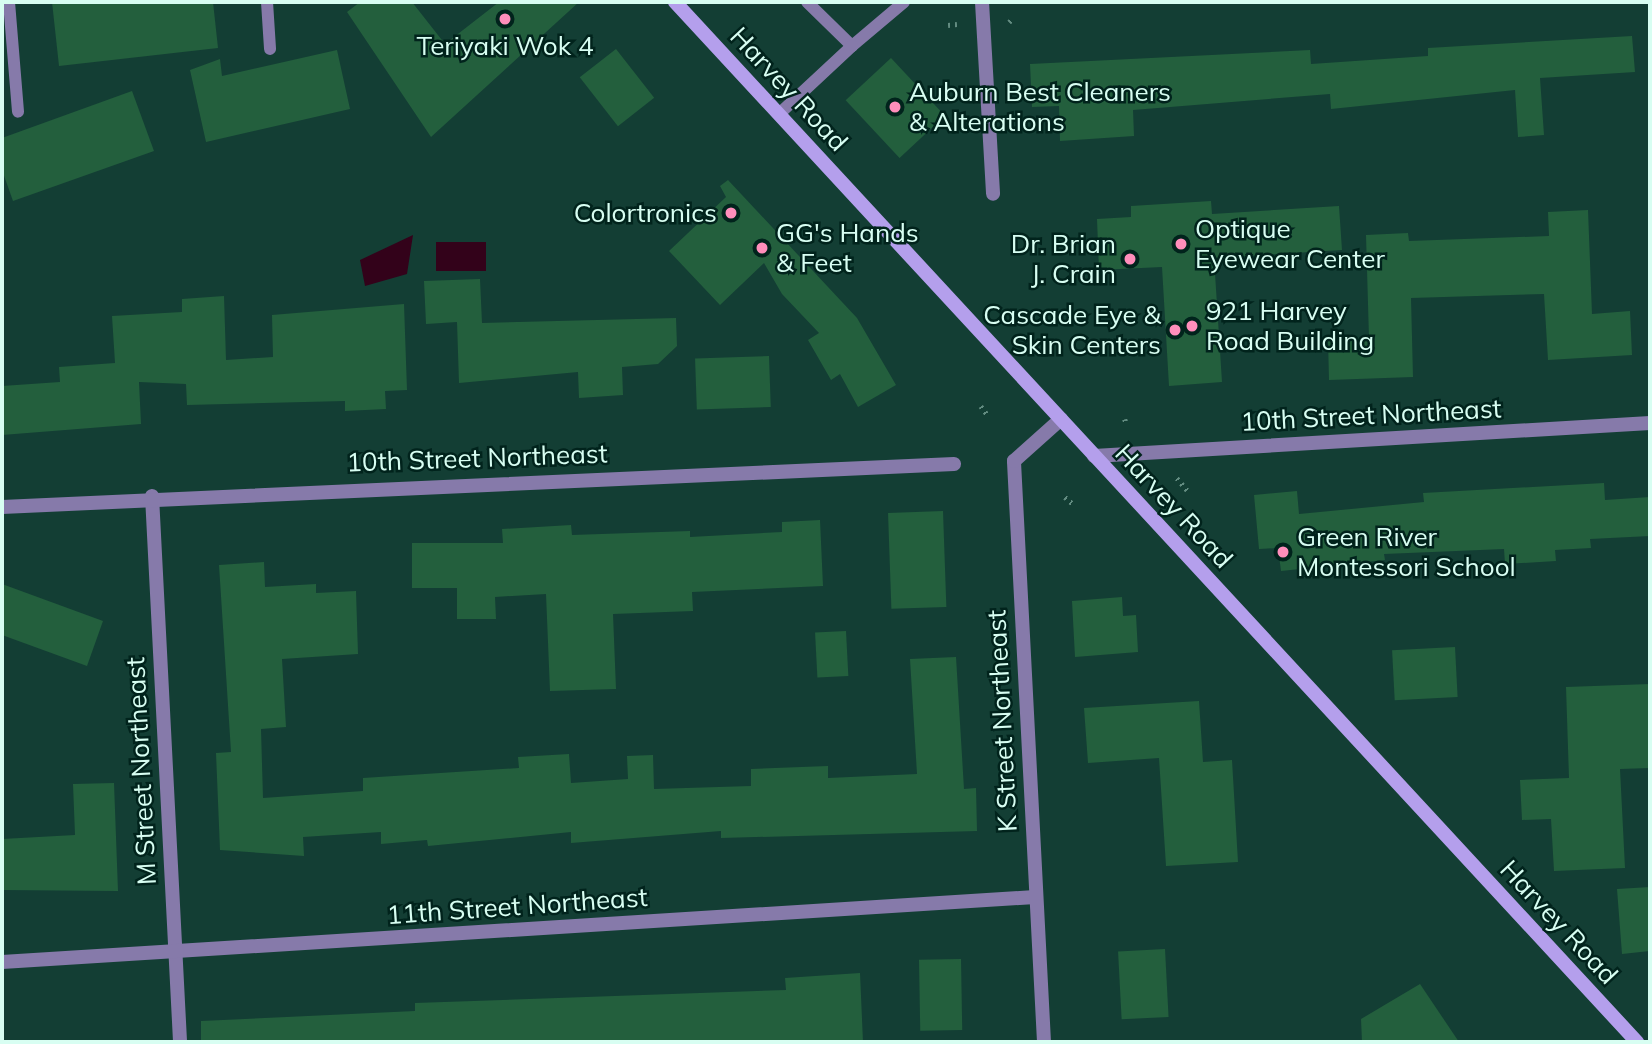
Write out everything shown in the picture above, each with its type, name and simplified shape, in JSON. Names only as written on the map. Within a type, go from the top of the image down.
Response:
[{"type":"main road","name":"Harvey Road","points":[[675,2],[1637,1042]]},
{"type":"street","points":[[982,2],[993,194]]},
{"type":"street","name":"K Street Northeast","points":[[1044,1042],[1014,461],[1061,419]]},
{"type":"street","name":"10th Street Northeast","points":[[1094,456],[1650,423]]},
{"type":"street","name":"10th Street Northeast","points":[[2,506],[152,496],[954,464]]},
{"type":"street","name":"M Street Northeast","points":[[152,496],[180,1042]]},
{"type":"street","name":"11th Street Northeast","points":[[2,962],[1035,897]]},
{"type":"lane","points":[[9,2],[18,112]]},
{"type":"lane","points":[[267,2],[270,49]]},
{"type":"lane","points":[[807,2],[852,47]]},
{"type":"lane","points":[[779,114],[904,2]]},
{"type":"path","points":[[948,25],[957,24]]},
{"type":"path","points":[[981,406],[987,414]]},
{"type":"path","points":[[1177,478],[1187,490]]},
{"type":"path","points":[[1065,497],[1073,505]]},
{"type":"shaded area","points":[[413,235],[407,274],[365,286],[360,260]]},
{"type":"shaded area","points":[[436,242],[486,242],[486,271],[436,271]]},
{"type":"building","points":[[52,2],[213,2],[218,48],[59,66]]},
{"type":"building","points":[[360,2],[412,2],[445,44],[499,2],[579,2],[431,137],[347,12]]},
{"type":"building","points":[[1632,36],[1635,72],[1540,78],[1544,135],[1518,137],[1515,90],[1331,109],[1330,94],[1133,110],[1134,136],[1060,141],[1059,106],[1032,107],[1030,64],[1310,50],[1311,64],[1428,56],[1428,48]]},
{"type":"building","points":[[616,49],[654,98],[618,126],[580,77]]},
{"type":"building","points":[[337,50],[350,109],[206,142],[190,70],[220,59],[222,76]]},
{"type":"building","points":[[891,58],[945,116],[900,158],[846,100]]},
{"type":"building","points":[[132,91],[154,151],[13,201],[2,170],[2,138]]},
{"type":"building","points":[[728,180],[857,318],[896,385],[858,407],[840,374],[831,380],[808,340],[819,333],[782,294],[764,263],[720,305],[669,251],[726,197],[720,186]]},
{"type":"building","name":"921 Harvey Road Building","points":[[1211,201],[1212,214],[1339,206],[1342,250],[1214,258],[1222,382],[1169,386],[1162,267],[1099,270],[1097,219],[1131,217],[1131,206]]},
{"type":"building","points":[[1588,210],[1592,314],[1630,311],[1632,355],[1548,360],[1544,294],[1411,298],[1413,377],[1329,380],[1328,340],[1369,338],[1366,235],[1408,233],[1409,241],[1549,236],[1548,212]]},
{"type":"building","points":[[480,279],[482,323],[676,318],[677,346],[658,364],[622,367],[623,395],[579,398],[578,372],[459,383],[457,322],[426,324],[424,281]]},
{"type":"building","points":[[224,296],[226,360],[273,357],[272,315],[404,304],[407,390],[385,391],[386,409],[345,411],[345,401],[187,405],[186,384],[139,382],[141,424],[2,435],[2,386],[60,382],[59,367],[115,363],[112,316],[182,312],[182,299]]},
{"type":"building","points":[[769,356],[771,407],[697,410],[695,359]]},
{"type":"building","points":[[1604,483],[1605,500],[1650,497],[1650,536],[1590,539],[1591,548],[1555,550],[1556,561],[1505,564],[1504,549],[1384,554],[1385,560],[1281,571],[1278,548],[1259,549],[1254,495],[1297,491],[1299,514],[1424,502],[1423,493]]},
{"type":"building","points":[[943,511],[946,607],[891,609],[888,513]]},
{"type":"building","points":[[820,520],[823,586],[692,592],[693,611],[613,614],[616,689],[550,691],[546,594],[495,597],[496,619],[457,619],[457,588],[412,588],[412,543],[503,543],[502,529],[571,525],[572,535],[690,531],[690,537],[782,532],[782,522]]},
{"type":"building","points":[[264,562],[265,587],[316,584],[316,593],[356,591],[358,654],[282,659],[286,727],[261,729],[263,798],[363,791],[363,778],[519,768],[518,757],[569,754],[571,783],[628,779],[627,756],[653,755],[654,789],[751,786],[751,769],[828,766],[828,778],[917,774],[910,659],[956,657],[964,789],[976,788],[977,831],[721,838],[721,831],[571,843],[571,832],[428,846],[427,840],[381,844],[381,832],[303,837],[304,856],[220,850],[216,753],[231,752],[219,565]]},
{"type":"building","points":[[2,584],[103,621],[87,666],[2,635]]},
{"type":"building","points":[[1122,597],[1123,616],[1136,615],[1138,652],[1075,657],[1072,601]]},
{"type":"building","points":[[846,631],[848,676],[817,678],[815,633]]},
{"type":"building","points":[[1455,647],[1458,697],[1395,700],[1392,650]]},
{"type":"building","points":[[1650,684],[1650,768],[1620,769],[1625,868],[1554,871],[1551,819],[1522,820],[1520,780],[1569,778],[1566,687]]},
{"type":"building","points":[[1199,701],[1203,762],[1232,760],[1238,862],[1166,866],[1159,758],[1088,763],[1084,708]]},
{"type":"building","points":[[114,783],[118,891],[2,890],[2,839],[75,835],[73,784]]},
{"type":"building","points":[[1650,887],[1650,951],[1622,954],[1617,889]]},
{"type":"building","points":[[1165,949],[1169,1017],[1122,1019],[1118,951]]},
{"type":"building","points":[[961,959],[962,1030],[920,1031],[919,960]]},
{"type":"building","points":[[860,973],[863,1042],[201,1042],[201,1021],[415,1011],[415,1003],[786,990],[785,978]]},
{"type":"building","points":[[1420,984],[1459,1042],[1362,1042],[1361,1019]]},
{"type":"place","name":"Teriyaki Wok 4","points":[[505,19]]},
{"type":"place","name":"Auburn Best Cleaners & Alterations","points":[[895,107]]},
{"type":"place","name":"Colortronics","points":[[731,213]]},
{"type":"place","name":"Optique Eyewear Center","points":[[1181,244]]},
{"type":"place","name":"GG's Hands & Feet","points":[[762,248]]},
{"type":"place","name":"Dr. Brian J. Crain","points":[[1130,259]]},
{"type":"place","name":"921 Harvey Road Building","points":[[1192,326]]},
{"type":"place","name":"Cascade Eye & Skin Centers","points":[[1175,330]]},
{"type":"place","name":"Green River Montessori School","points":[[1283,552]]}]
